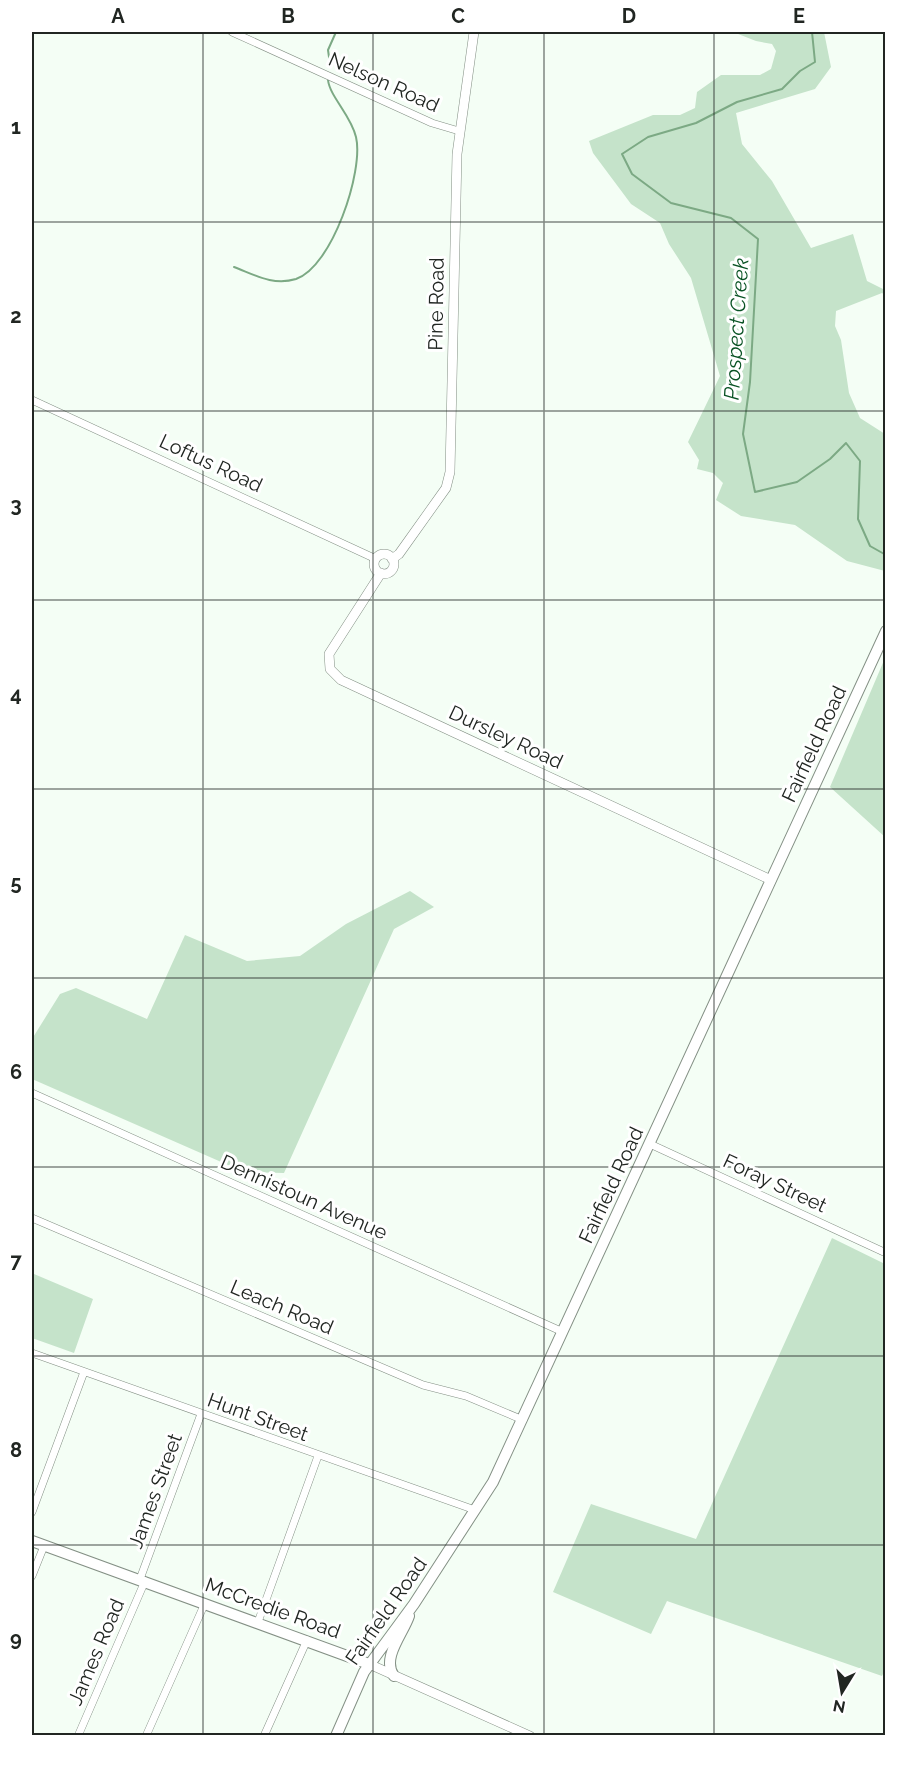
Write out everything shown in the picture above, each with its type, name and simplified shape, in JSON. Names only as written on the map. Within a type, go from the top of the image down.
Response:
[{"type":"main road","name":"Fairfield Road","points":[[336,1736],[369,1664],[414,1604],[493,1482],[885,631]]},
{"type":"main road","name":"McCredie Road","points":[[32,1541],[369,1664]]},
{"type":"main road","points":[[394,1676],[389,1668],[390,1655],[402,1634],[414,1604]]},
{"type":"street","name":"Nelson Road","points":[[232,32],[432,123],[459,130]]},
{"type":"street","name":"Pine Road","points":[[392,559],[399,554],[446,488],[450,472],[459,130],[474,32]]},
{"type":"street","name":"Loftus Road","points":[[32,400],[376,559]]},
{"type":"street","points":[[384,555],[392,559],[392,570],[381,573],[375,567],[376,559],[384,555]]},
{"type":"street","name":"Dursley Road","points":[[381,573],[329,654],[330,669],[341,680],[771,880]]},
{"type":"street","name":"Dennistoun Avenue","points":[[32,1093],[563,1332]]},
{"type":"street","name":"Foray Street","points":[[650,1144],[885,1253]]},
{"type":"street","name":"Leach Road","points":[[32,1218],[412,1380],[434,1389],[466,1396],[523,1420]]},
{"type":"street","name":"Hunt Street","points":[[32,1353],[475,1510]]},
{"type":"street","points":[[32,1512],[84,1372]]},
{"type":"street","name":"James Street","points":[[142,1580],[201,1414]]},
{"type":"street","points":[[258,1622],[318,1456]]},
{"type":"street","points":[[32,1575],[44,1546]]},
{"type":"street","name":"James Road","points":[[78,1736],[142,1580]]},
{"type":"street","points":[[146,1736],[205,1603]]},
{"type":"street","points":[[264,1736],[307,1640]]},
{"type":"street","name":"McCredie Road","points":[[369,1664],[531,1736]]},
{"type":"green space","points":[[733,32],[824,32],[831,67],[815,89],[736,113],[742,144],[772,181],[811,248],[853,234],[867,281],[885,290],[885,295],[882,293],[836,311],[835,326],[841,340],[849,393],[860,418],[885,434],[885,571],[847,561],[795,525],[741,516],[716,500],[723,483],[713,473],[697,469],[699,460],[688,442],[720,376],[691,278],[669,244],[660,223],[631,204],[593,153],[589,141],[653,115],[680,115],[695,108],[697,92],[721,75],[760,75],[771,69],[776,51],[772,44],[756,41]]},
{"type":"green space","points":[[885,658],[885,837],[830,787]]},
{"type":"green space","points":[[410,891],[434,907],[394,929],[284,1173],[244,1172],[32,1079],[32,1039],[60,994],[76,988],[147,1019],[185,935],[247,961],[300,956],[346,924]]},
{"type":"green space","points":[[832,1238],[885,1264],[886,1668],[882,1676],[667,1601],[651,1634],[553,1592],[591,1504],[696,1539]]},
{"type":"green space","points":[[34,1274],[93,1299],[74,1353],[32,1338]]},
{"type":"waterway","points":[[330,64],[328,50],[336,32]]},
{"type":"waterway","name":"Prospect Creek","points":[[812,32],[815,62],[800,71],[782,89],[737,102],[696,123],[648,137],[622,154],[632,174],[671,203],[731,218],[758,239],[750,382],[743,434],[755,492],[797,482],[830,459],[846,443],[860,461],[858,519],[870,546],[886,555]]},
{"type":"waterway","points":[[234,267],[272,280],[296,279],[309,271],[322,257],[333,238],[350,194],[357,152],[356,137],[350,121],[328,80]]}]
